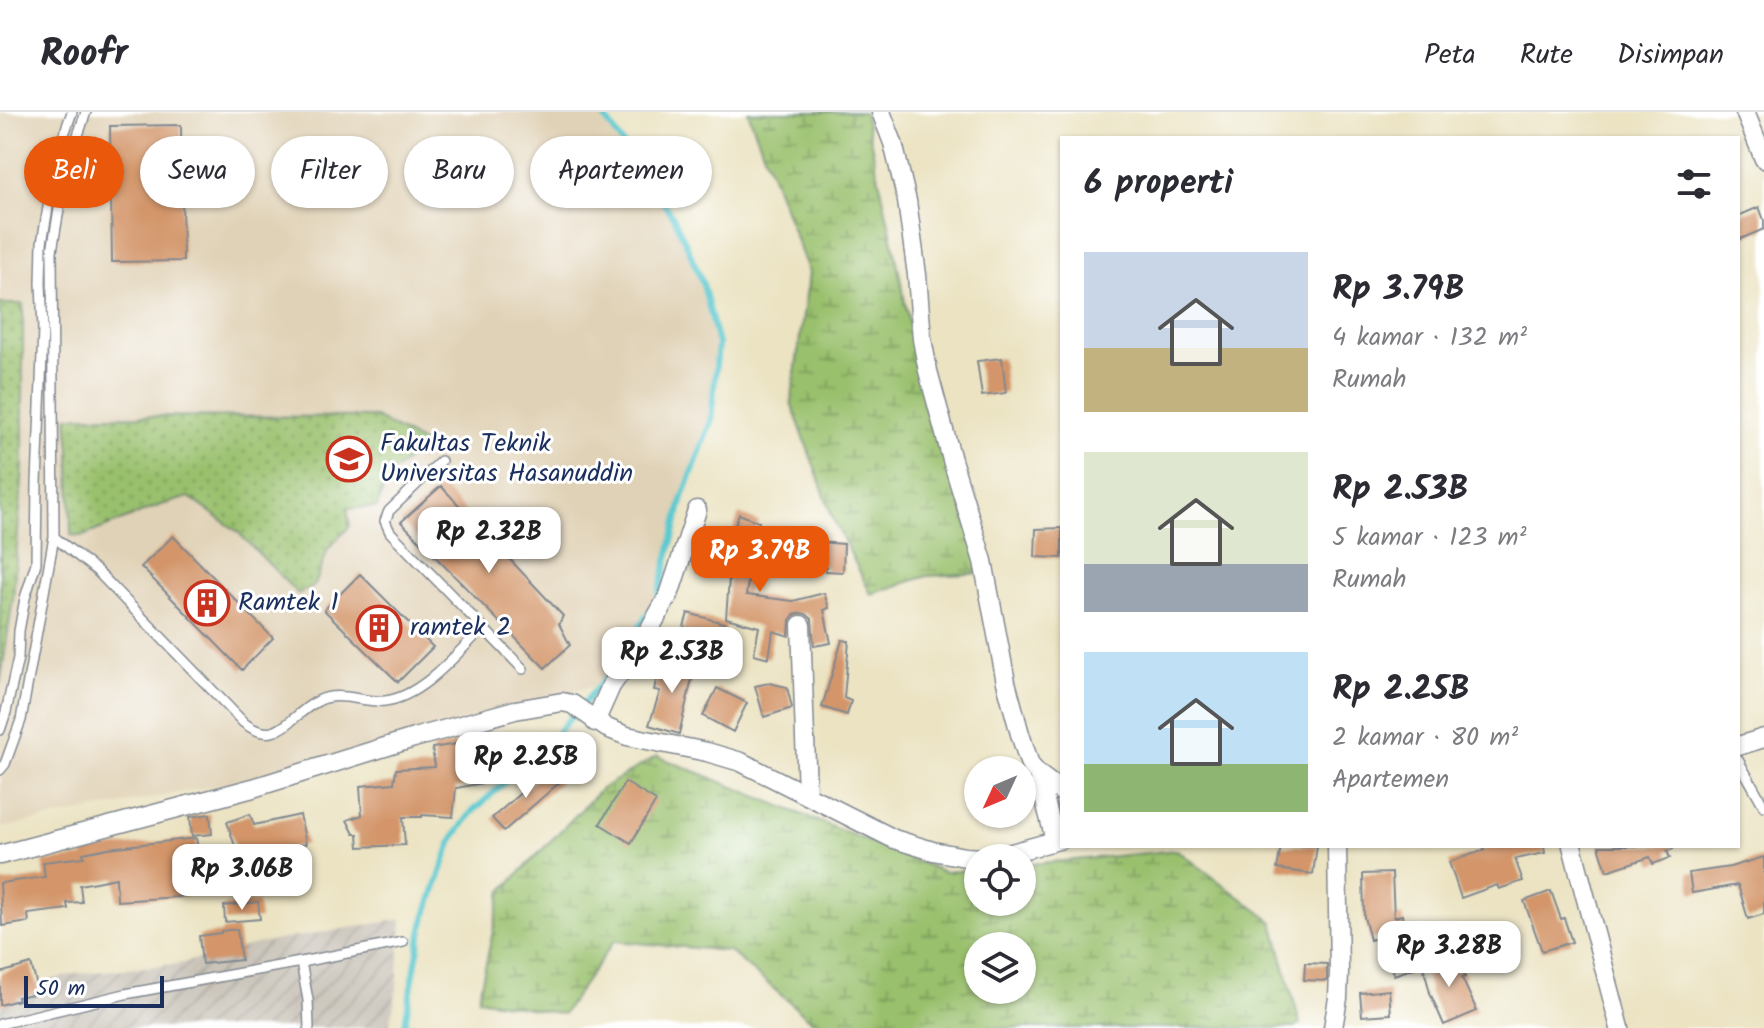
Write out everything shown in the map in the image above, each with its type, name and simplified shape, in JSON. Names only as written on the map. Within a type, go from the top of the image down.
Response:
[{"type":"street","points":[[881,112],[893,143],[907,201],[928,371],[983,561],[1006,682],[1030,765],[1060,790]]},
{"type":"street","points":[[1745,112],[1760,133],[1764,159]]},
{"type":"street","points":[[584,714],[611,686],[641,644],[669,595],[697,510]]},
{"type":"street","points":[[801,625],[807,794]]},
{"type":"street","points":[[0,855],[265,784],[515,710],[553,703],[567,702],[627,736],[729,757],[894,839],[946,854],[983,858],[1058,840],[1038,774]]},
{"type":"street","points":[[1740,745],[1764,738]]},
{"type":"street","points":[[1333,1028],[1339,972],[1337,848]]},
{"type":"street","points":[[1573,848],[1620,1028]]},
{"type":"lane","points":[[0,730],[18,658],[25,598],[36,563],[43,330],[42,243],[57,154],[72,112]]},
{"type":"lane","points":[[0,770],[21,720],[54,537],[52,251],[65,173],[86,112]]},
{"type":"lane","points":[[441,461],[389,511],[385,521],[390,532],[523,669]]},
{"type":"lane","points":[[54,537],[97,571],[244,723],[266,734],[276,731],[318,701],[331,696],[385,701],[405,695],[426,683],[483,628]]},
{"type":"lane","points":[[1740,764],[1764,806]]},
{"type":"lane","points":[[0,1024],[125,994],[403,942]]},
{"type":"lane","points":[[301,962],[309,1028]]},
{"type":"shaded area","name":"Fakultas Teknik Universitas Hasanuddin","points":[[0,112],[601,112],[617,136],[530,136],[530,208],[667,208],[703,284],[718,344],[711,422],[683,497],[660,593],[630,644],[601,684],[259,777],[0,828]]},
{"type":"shaded area","points":[[402,919],[397,988],[389,1028],[0,1028],[0,993],[73,974],[178,964],[260,943]]},
{"type":"green space","points":[[748,112],[864,112],[920,379],[983,573],[927,576],[871,594],[834,521],[791,402],[809,273]]},
{"type":"green space","points":[[0,304],[23,304],[23,466],[13,598],[0,684]]},
{"type":"green space","points":[[67,416],[375,417],[426,445],[388,476],[377,507],[347,508],[350,526],[328,549],[315,585],[298,594],[237,531],[189,497],[83,536],[71,535]]},
{"type":"green space","points":[[657,756],[944,872],[964,870],[964,916],[1036,916],[1036,864],[1177,850],[1273,922],[1300,1024],[1295,1028],[854,1028],[812,1021],[729,951],[614,941],[563,1014],[478,999],[502,891],[601,789]]},
{"type":"building","points":[[181,125],[181,136],[140,136],[140,208],[182,208],[183,261],[112,262],[111,208],[124,208],[124,136],[110,136],[110,126]]},
{"type":"building","points":[[1759,207],[1764,229],[1740,239],[1740,215]]},
{"type":"building","points":[[1002,358],[1006,393],[982,396],[977,361]]},
{"type":"building","points":[[441,486],[563,616],[559,624],[570,645],[545,668],[401,522]]},
{"type":"building","points":[[739,514],[759,522],[744,561],[751,562],[746,595],[793,601],[824,593],[829,608],[824,610],[831,643],[814,646],[812,619],[800,613],[790,620],[789,636],[773,631],[769,658],[754,654],[759,627],[726,618],[729,579],[698,572],[703,550],[724,556]]},
{"type":"building","points":[[1060,528],[1060,558],[1035,557],[1036,529]]},
{"type":"building","name":"Ramtek 1","points":[[173,536],[273,638],[242,670],[141,567]]},
{"type":"building","points":[[781,542],[844,544],[843,572],[825,571],[826,567],[781,568]]},
{"type":"building","name":"ramtek 2","points":[[360,574],[433,647],[398,682],[324,610]]},
{"type":"building","points":[[688,613],[727,624],[722,643],[682,634]]},
{"type":"building","points":[[842,640],[849,641],[844,698],[851,701],[847,715],[822,707]]},
{"type":"building","points":[[661,658],[695,666],[679,734],[649,725],[660,691],[654,690]]},
{"type":"building","points":[[769,683],[787,687],[792,708],[764,717],[755,686]]},
{"type":"building","points":[[717,688],[747,703],[733,732],[703,716]]},
{"type":"building","points":[[487,739],[494,781],[456,788],[453,817],[403,817],[405,845],[359,847],[358,834],[354,834],[347,820],[362,815],[360,786],[394,783],[396,769],[435,767],[432,748]]},
{"type":"building","points":[[548,769],[560,782],[504,831],[492,818]]},
{"type":"building","points":[[625,782],[656,801],[631,843],[600,824]]},
{"type":"building","points":[[210,814],[212,834],[192,836],[190,817]]},
{"type":"building","points":[[250,814],[254,825],[300,815],[306,844],[274,851],[279,867],[254,876],[245,849],[237,852],[227,822]]},
{"type":"building","points":[[196,838],[206,892],[117,901],[116,878],[80,885],[82,902],[67,903],[68,909],[28,914],[29,922],[2,926],[0,883],[45,877],[43,862],[84,857],[83,853],[108,848]]},
{"type":"building","points":[[1281,848],[1317,848],[1313,874],[1277,869]]},
{"type":"building","points":[[1544,848],[1545,853],[1515,859],[1523,881],[1499,889],[1497,885],[1461,898],[1449,862],[1485,850]]},
{"type":"building","points":[[1600,848],[1673,848],[1667,851],[1670,858],[1653,864],[1650,857],[1607,871]]},
{"type":"building","points":[[1764,857],[1764,914],[1748,919],[1738,885],[1692,893],[1689,873],[1730,867]]},
{"type":"building","points":[[1392,873],[1394,917],[1402,915],[1411,948],[1416,946],[1423,965],[1394,975],[1380,937],[1370,940],[1364,917],[1363,874]]},
{"type":"building","points":[[1551,891],[1572,942],[1542,951],[1524,901]]},
{"type":"building","points":[[258,902],[260,919],[225,922],[224,906]]},
{"type":"building","points":[[237,929],[241,960],[202,964],[199,936]]},
{"type":"building","points":[[1460,956],[1465,977],[1462,978],[1477,1011],[1444,1025],[1430,993],[1423,965]]},
{"type":"building","points":[[1305,963],[1327,964],[1327,981],[1304,980]]},
{"type":"building","points":[[31,964],[39,993],[17,997],[18,1000],[0,1005],[0,973]]},
{"type":"building","points":[[1389,990],[1391,1014],[1362,1016],[1360,993]]},
{"type":"waterway","points":[[601,112],[673,217],[703,284],[718,344],[711,422],[683,497],[658,597]]},
{"type":"waterway","points":[[627,648],[648,613]]},
{"type":"waterway","points":[[404,1028],[423,924],[452,840],[471,813],[548,743],[607,677]]},
{"type":"place","name":"Fakultas Teknik Universitas Hasanuddin","points":[[349,459]]},
{"type":"place","name":"Ramtek 1","points":[[207,603]]},
{"type":"place","name":"ramtek 2","points":[[379,628]]}]
